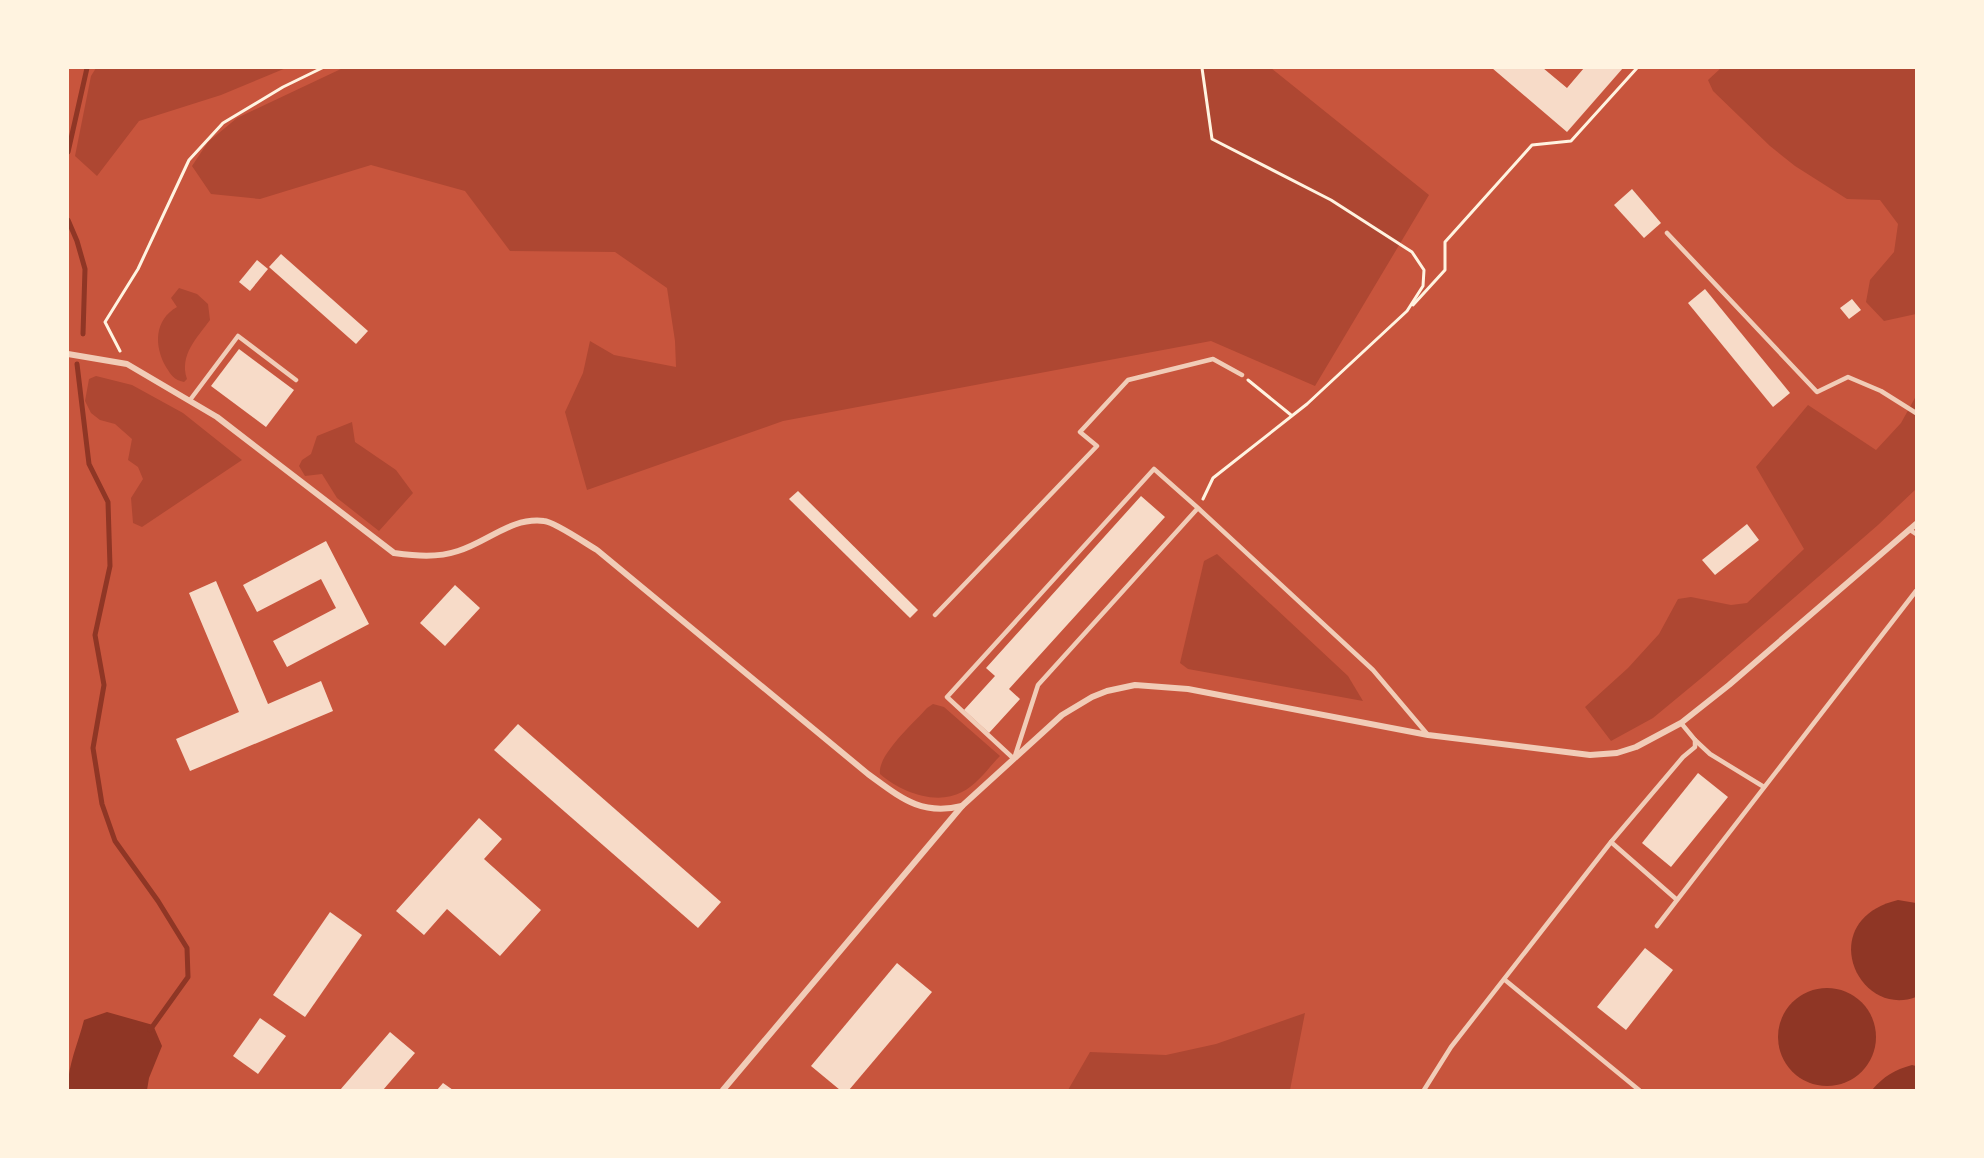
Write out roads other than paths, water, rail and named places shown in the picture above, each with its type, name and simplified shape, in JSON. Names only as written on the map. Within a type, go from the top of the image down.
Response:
[{"type":"street","points":[[68,354],[127,364],[190,400],[217,417],[394,553],[423,557],[459,551],[507,527],[527,521],[546,521],[597,550],[868,774],[906,801],[934,809],[962,806]]},
{"type":"street","points":[[723,1090],[962,806],[1062,715],[1107,691],[1135,685],[1188,688],[1428,735],[1590,755],[1617,753],[1636,747],[1681,723],[1729,685],[1917,524]]},
{"type":"lane","points":[[1667,233],[1817,392],[1848,377],[1881,391],[1917,413]]},
{"type":"lane","points":[[190,400],[238,336],[296,380]]},
{"type":"lane","points":[[935,615],[1097,446],[1080,432],[1128,380],[1214,359],[1242,375]]},
{"type":"lane","points":[[1198,508],[1038,685],[1014,759],[947,697],[1154,469],[1198,508],[1373,670],[1428,735]]},
{"type":"lane","points":[[1910,530],[1917,534]]},
{"type":"lane","points":[[1657,926],[1917,591]]},
{"type":"lane","points":[[1681,723],[1710,754],[1764,787]]},
{"type":"lane","points":[[1424,1090],[1451,1047],[1611,843],[1683,757],[1695,747],[1695,740]]},
{"type":"lane","points":[[1611,843],[1676,899]]},
{"type":"lane","points":[[1505,980],[1639,1090]]},
{"type":"waterway","points":[[68,152],[87,68]]},
{"type":"waterway","points":[[68,220],[85,269],[83,334]]},
{"type":"waterway","points":[[77,364],[89,464],[108,502],[110,566],[95,635],[104,685],[93,748],[102,804],[115,841],[158,901],[187,948],[188,977],[150,1030]]}]
